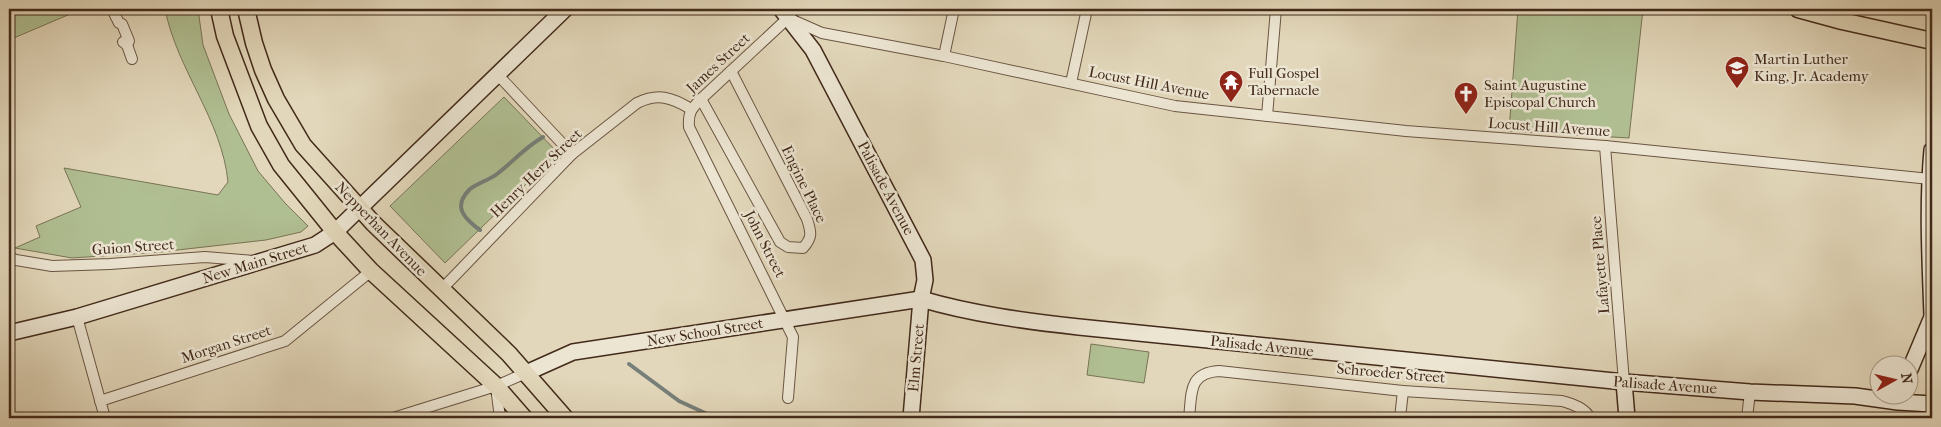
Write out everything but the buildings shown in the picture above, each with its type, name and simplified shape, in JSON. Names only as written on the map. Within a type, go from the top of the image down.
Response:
[{"type":"main road","points":[[219,9],[225,36],[259,126],[282,165],[335,232],[371,271],[496,386],[524,418]]},
{"type":"main road","name":"Nepperhan Avenue","points":[[246,9],[254,43],[276,99],[303,145],[373,223],[526,373],[565,418]]},
{"type":"main road","points":[[1798,9],[1932,41]]},
{"type":"street","points":[[112,9],[119,23],[122,24],[129,41],[127,45],[132,59]]},
{"type":"street","name":"New Main Street","points":[[9,333],[77,317],[315,245],[335,232],[565,9]]},
{"type":"street","points":[[944,56],[954,9]]},
{"type":"street","points":[[1071,83],[1087,9]]},
{"type":"street","points":[[1267,116],[1276,9]]},
{"type":"street","name":"Locust Hill Avenue","points":[[784,13],[822,33],[944,56],[1175,106],[1406,131],[1605,146],[1930,179]]},
{"type":"street","name":"James Street","points":[[691,109],[730,71],[784,13]]},
{"type":"street","name":"Palisade Avenue","points":[[784,13],[813,50],[924,260],[925,280],[921,299],[1007,318],[1070,326],[1624,382],[1750,392],[1868,397]]},
{"type":"street","name":"Engine Place","points":[[701,99],[780,242],[788,247],[803,248],[812,236],[807,219],[730,71]]},
{"type":"street","points":[[498,75],[572,154]]},
{"type":"street","name":"Henry Herz Street","points":[[441,290],[572,154],[637,104],[649,98],[676,100],[691,109]]},
{"type":"street","name":"John Street","points":[[691,109],[688,115],[689,127],[793,337],[788,398]]},
{"type":"street","name":"Lafayette Place","points":[[1605,146],[1624,382]]},
{"type":"street","points":[[1916,354],[1932,316],[1929,243],[1932,150]]},
{"type":"street","name":"Guion Street","points":[[9,257],[16,260],[52,266],[205,257],[260,262]]},
{"type":"street","name":"Morgan Street","points":[[100,401],[285,341],[371,271]]},
{"type":"street","name":"New School Street","points":[[393,418],[496,386],[573,352],[921,299]]},
{"type":"street","name":"Elm Street","points":[[911,418],[921,299]]},
{"type":"street","points":[[77,317],[105,418]]},
{"type":"street","name":"Schroeder Street","points":[[1190,418],[1195,381],[1206,373],[1213,371],[1403,391],[1562,401],[1577,406],[1588,414],[1590,418]]},
{"type":"street","points":[[1624,382],[1627,418]]},
{"type":"street","points":[[496,386],[500,418]]},
{"type":"street","points":[[1400,418],[1403,391]]},
{"type":"street","points":[[1747,418],[1750,392]]},
{"type":"street","name":"Palisade Avenue","points":[[1918,401],[1932,404]]},
{"type":"green space","points":[[9,9],[82,9],[9,40]]},
{"type":"green space","points":[[165,9],[198,9],[203,45],[229,114],[258,171],[285,203],[308,226],[301,232],[266,240],[160,252],[72,258],[15,248],[40,237],[36,226],[81,207],[64,168],[218,195],[228,182],[224,159],[217,137],[179,53]]},
{"type":"green space","points":[[1518,9],[1643,9],[1629,138],[1509,131]]},
{"type":"green space","points":[[504,97],[558,153],[445,263],[390,206]]},
{"type":"green space","points":[[1091,344],[1149,352],[1144,383],[1087,375]]},
{"type":"waterway","points":[[480,230],[463,213],[461,204],[465,195],[473,187],[497,174],[543,137]]},
{"type":"waterway","points":[[629,364],[679,401],[716,418]]},
{"type":"place","name":"Martin Luther King, Jr. Academy","points":[[1737,89]]},
{"type":"place","name":"Full Gospel Tabernacle","points":[[1231,103]]},
{"type":"place","name":"Saint Augustine Episcopal Church","points":[[1466,115]]}]
